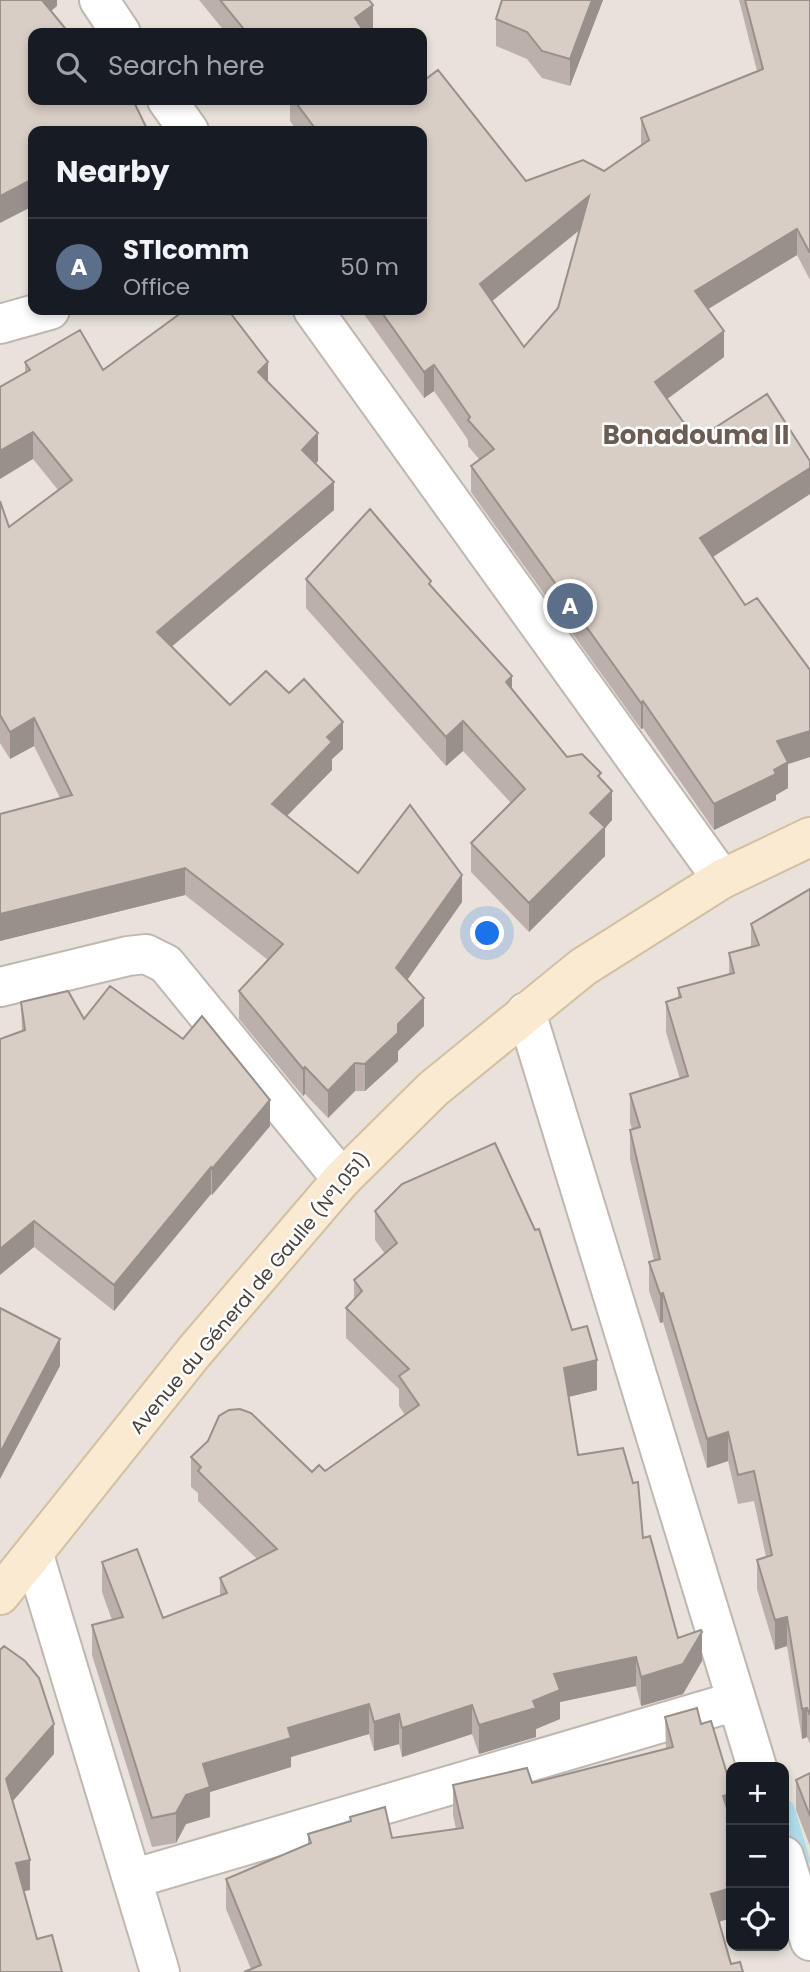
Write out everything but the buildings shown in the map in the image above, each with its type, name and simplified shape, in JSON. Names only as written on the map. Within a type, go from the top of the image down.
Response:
[{"type":"main road","name":"Avenue du Géneral de Gaulle (N°1.051)","points":[[0,1595],[194,1352],[342,1180],[433,1089],[583,967],[722,879],[810,837]]},
{"type":"street","points":[[99,0],[118,28]]},
{"type":"street","points":[[171,105],[185,126]]},
{"type":"street","points":[[0,324],[32,315]]},
{"type":"street","points":[[317,315],[722,879]]},
{"type":"street","points":[[0,988],[128,956],[146,954],[166,964],[342,1180]]},
{"type":"street","points":[[526,1012],[755,1762]]},
{"type":"street","points":[[34,1555],[160,1972]]},
{"type":"street","points":[[132,1879],[736,1701]]},
{"type":"street","points":[[789,1872],[810,1941]]},
{"type":"shaded area","points":[[0,0],[810,0],[810,1972],[0,1972]]},
{"type":"waterway","points":[[789,1810],[804,1860]]},
{"type":"place","name":"STIcomm","points":[[570,606]]},
{"type":"district","name":"Bonadouma II","points":[[696,435]]}]
